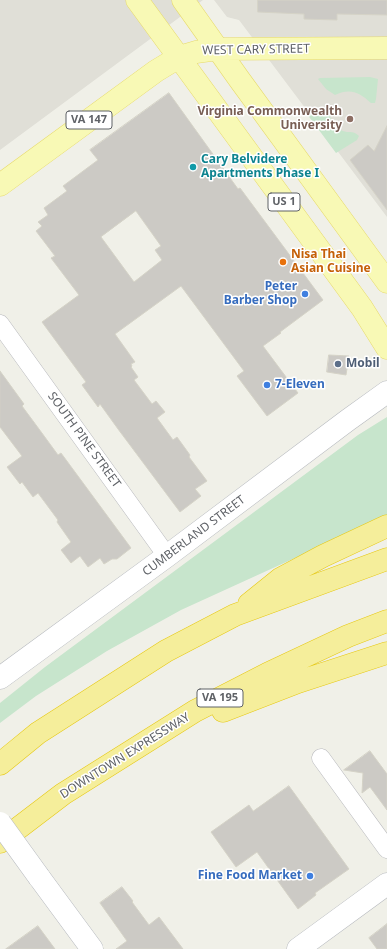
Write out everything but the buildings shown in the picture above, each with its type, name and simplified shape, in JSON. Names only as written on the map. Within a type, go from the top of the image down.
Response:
[{"type":"highway","points":[[235,615],[280,579],[323,556],[387,526]]},
{"type":"highway","points":[[0,764],[38,733],[166,651],[235,615],[387,559]]},
{"type":"highway","name":"DOWNTOWN EXPRESSWAY","points":[[0,842],[64,794],[195,711],[267,674],[348,636],[387,621]]},
{"type":"highway","points":[[64,794],[224,711],[298,682],[387,653]]},
{"type":"main road","name":"US 1","points":[[137,0],[362,308],[387,348]]},
{"type":"main road","name":"US 1","points":[[183,0],[387,282]]},
{"type":"main road","name":"WEST CARY STREET","points":[[0,185],[156,70],[179,57],[196,52],[218,49],[387,48]]},
{"type":"main road","name":"CUMBERLAND STREET","points":[[0,678],[387,392]]},
{"type":"main road","points":[[0,823],[92,949]]},
{"type":"main road","points":[[298,949],[387,884]]},
{"type":"street","name":"SOUTH PINE STREET","points":[[0,324],[167,556]]},
{"type":"street","points":[[321,758],[387,848]]},
{"type":"shaded area","points":[[0,0],[203,0],[0,150]]},
{"type":"shaded area","name":"Virginia Commonwealth University","points":[[214,0],[387,0],[387,217],[239,20],[227,17]]},
{"type":"green space","points":[[370,77],[378,79],[375,103],[371,103],[354,92],[345,92],[335,95],[326,89],[318,79],[320,78]]},
{"type":"green space","points":[[307,108],[328,110],[332,121],[337,127],[343,131],[353,132],[359,136],[357,140],[336,153],[304,110]]},
{"type":"green space","points":[[387,417],[387,516],[181,610],[107,651],[36,696],[0,723],[0,703],[45,667],[358,435]]},
{"type":"place","name":"Virginia Commonwealth University","points":[[350,119]]},
{"type":"place","name":"Cary Belvidere Apartments Phase I","points":[[193,167]]},
{"type":"place","name":"Nisa Thai Asian Cuisine","points":[[283,262]]},
{"type":"place","name":"Peter Barber Shop","points":[[305,294]]},
{"type":"place","name":"Mobil","points":[[338,364]]},
{"type":"place","name":"7-Eleven","points":[[267,385]]},
{"type":"place","name":"Fine Food Market","points":[[310,876]]}]
